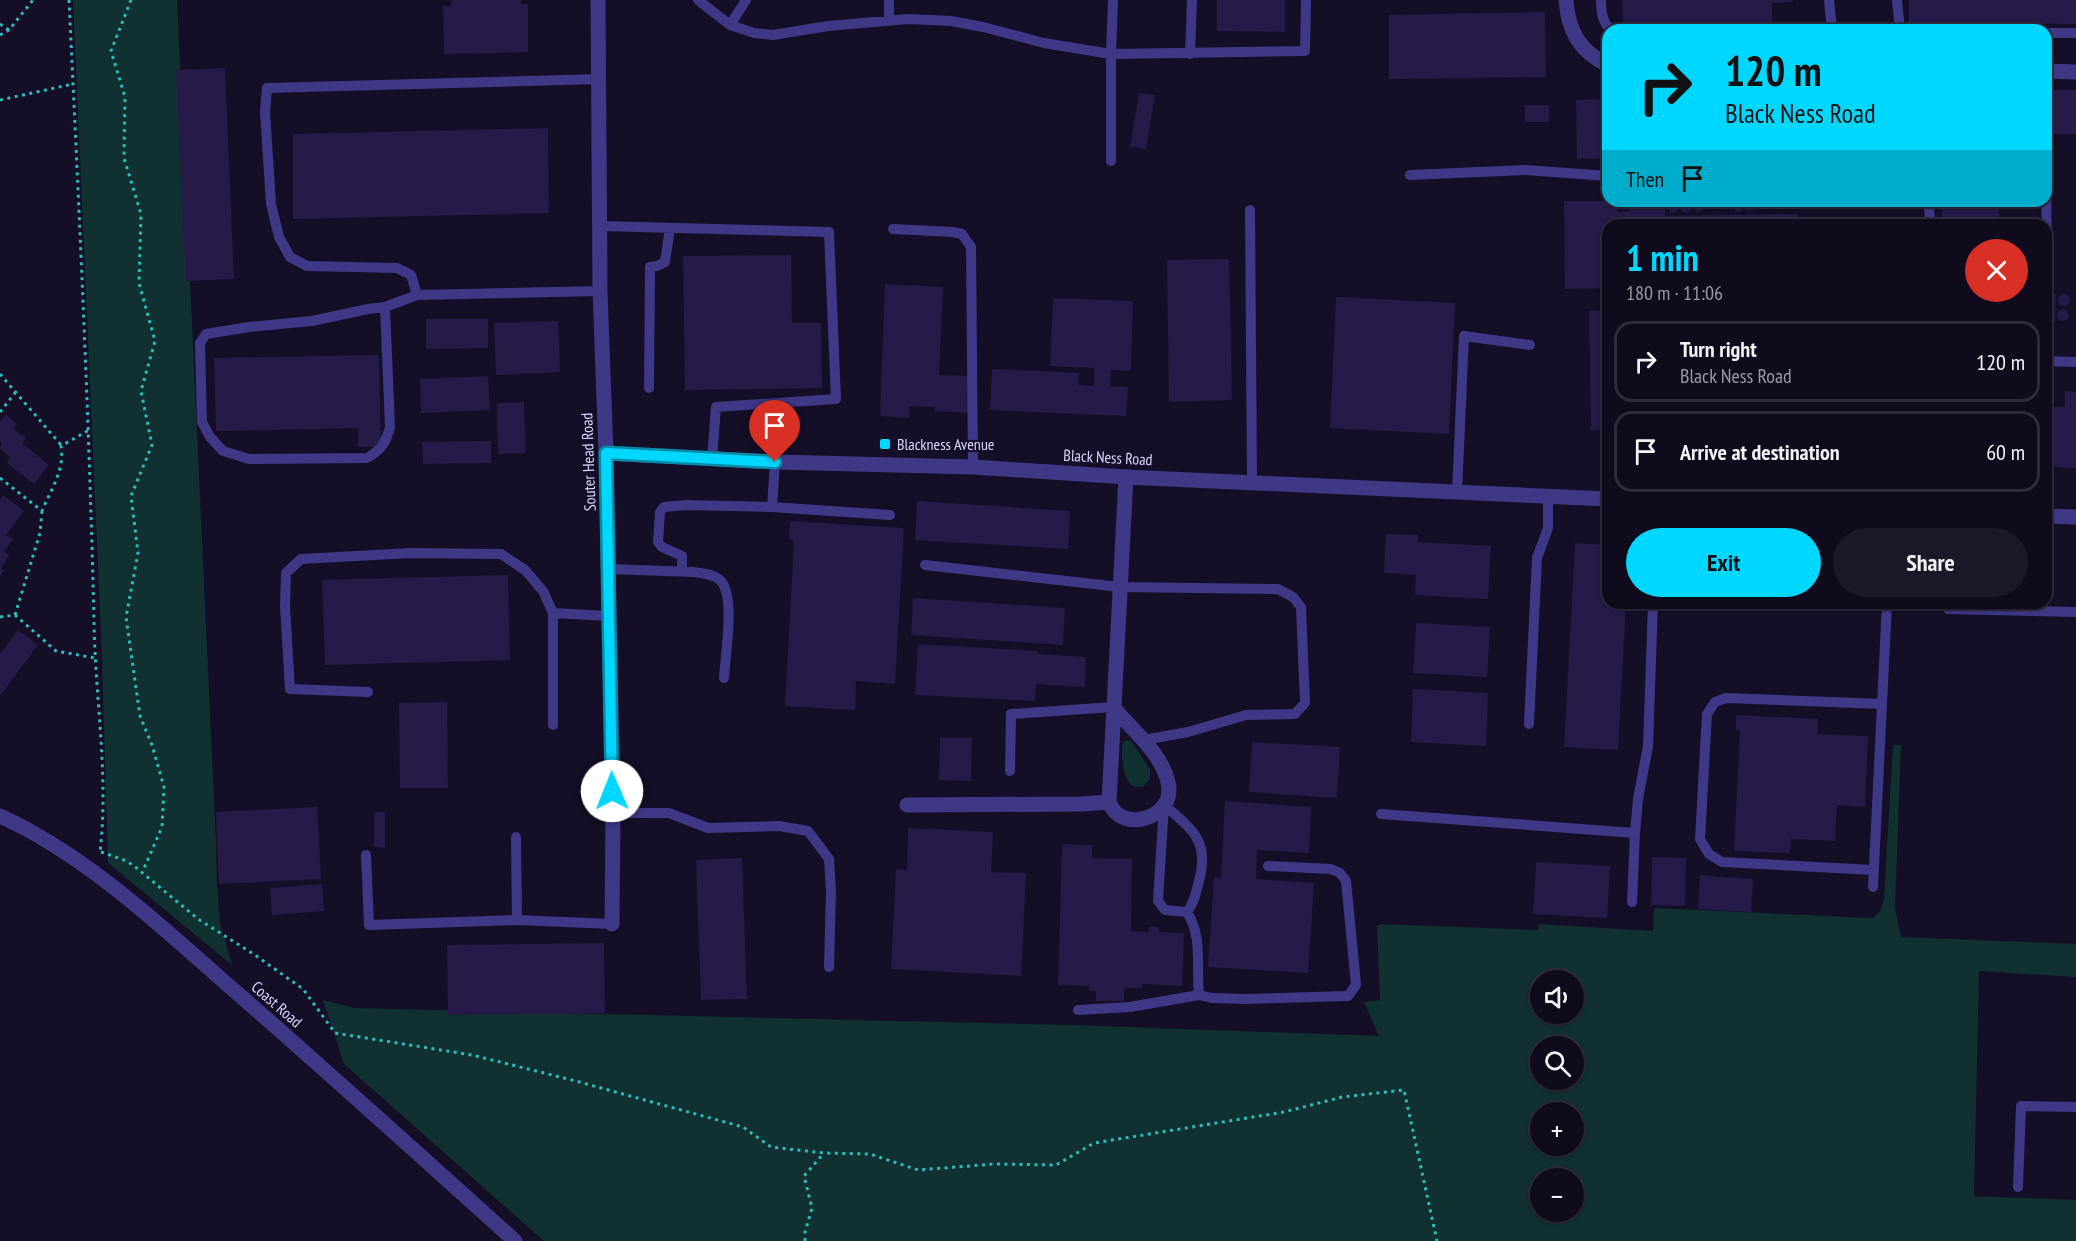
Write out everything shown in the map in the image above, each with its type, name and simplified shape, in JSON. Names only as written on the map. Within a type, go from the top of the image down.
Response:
[{"type":"street","name":"Souter Head Road","points":[[598,0],[600,291],[609,568],[612,924]]},
{"type":"street","points":[[1566,0],[1571,27],[1580,44],[1592,57],[1602,62]]},
{"type":"street","points":[[2052,71],[2076,72]]},
{"type":"street","name":"Black Ness Road","points":[[606,453],[775,462],[973,467],[1126,477],[1602,499]]},
{"type":"street","points":[[1113,707],[1144,740],[1169,784],[1168,800],[1156,815],[1137,820],[1118,815],[1109,802],[1113,707],[1126,477]]},
{"type":"street","points":[[2052,516],[2076,517]]},
{"type":"street","points":[[907,805],[1109,802]]},
{"type":"street","name":"Coast Road","points":[[0,816],[19,824],[89,869],[169,932],[515,1241]]},
{"type":"lane","points":[[698,0],[730,25],[754,33],[773,35],[828,26],[889,20],[951,21],[1044,43],[1111,54],[1305,51],[1306,0]]},
{"type":"lane","points":[[730,25],[746,0]]},
{"type":"lane","points":[[889,0],[889,20]]},
{"type":"lane","points":[[1111,161],[1113,0]]},
{"type":"lane","points":[[1190,54],[1192,0]]},
{"type":"lane","points":[[1601,0],[1602,15],[1606,24]]},
{"type":"lane","points":[[1829,0],[1831,24]]},
{"type":"lane","points":[[1897,0],[1899,24]]},
{"type":"lane","points":[[2052,33],[2076,33]]},
{"type":"lane","points":[[417,295],[411,275],[397,268],[307,266],[290,257],[279,237],[271,204],[265,112],[267,88],[600,78]]},
{"type":"lane","points":[[1410,175],[1525,170],[1602,176]]},
{"type":"lane","points":[[1250,210],[1252,482]]},
{"type":"lane","points":[[600,226],[829,232],[836,399],[716,407],[712,459]]},
{"type":"lane","points":[[649,388],[650,267],[665,262],[670,228]]},
{"type":"lane","points":[[893,229],[962,234],[971,247],[973,467]]},
{"type":"lane","points":[[385,307],[390,428],[379,452],[367,458],[249,459],[223,451],[210,438],[202,422],[200,343],[206,334],[312,321],[385,307],[417,295],[600,291]]},
{"type":"lane","points":[[1457,492],[1464,336],[1530,345]]},
{"type":"lane","points":[[2052,361],[2076,362]]},
{"type":"lane","points":[[772,507],[775,462]]},
{"type":"lane","points":[[1529,724],[1536,558],[1548,528],[1548,496]]},
{"type":"lane","points":[[682,572],[681,556],[662,547],[658,542],[660,512],[664,507],[686,505],[772,507],[890,514]]},
{"type":"lane","points":[[368,692],[290,689],[285,607],[286,573],[301,558],[411,553],[501,554],[525,570],[543,591],[554,613],[553,725]]},
{"type":"lane","points":[[925,565],[1120,587],[1278,589],[1293,597],[1301,607],[1305,703],[1302,709],[1295,714],[1246,715],[1188,732],[1144,740]]},
{"type":"lane","points":[[609,568],[704,574],[716,578],[725,586],[728,614],[724,678]]},
{"type":"lane","points":[[1632,902],[1638,799],[1648,746],[1653,609]]},
{"type":"lane","points":[[1873,887],[1887,609]]},
{"type":"lane","points":[[1948,609],[2076,612]]},
{"type":"lane","points":[[554,613],[608,616]]},
{"type":"lane","points":[[1873,870],[1722,862],[1709,854],[1700,839],[1707,714],[1715,702],[1726,699],[1882,704]]},
{"type":"lane","points":[[1010,771],[1011,714],[1113,707]]},
{"type":"lane","points":[[1164,805],[1194,832],[1202,845],[1202,872],[1192,905],[1187,912]]},
{"type":"lane","points":[[1164,805],[1158,901],[1165,910],[1187,912]]},
{"type":"lane","points":[[612,813],[669,813],[708,828],[779,826],[808,831],[829,859],[831,891],[829,967]]},
{"type":"lane","points":[[1381,814],[1635,833]]},
{"type":"lane","points":[[516,837],[517,920]]},
{"type":"lane","points":[[366,855],[369,925],[517,920],[612,924]]},
{"type":"lane","points":[[1078,1010],[1130,1007],[1199,995],[1212,998],[1245,999],[1348,996],[1356,985],[1346,881],[1340,873],[1331,869],[1268,866]]},
{"type":"lane","points":[[1187,912],[1195,924],[1198,942],[1199,995]]},
{"type":"lane","points":[[2018,1187],[2021,1106],[2076,1107]]},
{"type":"path","points":[[0,35],[9,30],[33,0]]},
{"type":"path","points":[[69,0],[89,430],[94,658],[103,791],[100,852],[89,869]]},
{"type":"path","points":[[131,0],[111,51],[125,97],[123,158],[141,214],[139,283],[155,341],[141,391],[152,446],[131,496],[138,553],[126,617],[140,716],[152,745],[164,787],[162,827],[142,873]]},
{"type":"path","points":[[0,24],[9,30]]},
{"type":"path","points":[[0,100],[73,84]]},
{"type":"path","points":[[0,374],[61,446],[62,468],[42,511],[40,533],[15,615]]},
{"type":"path","points":[[0,412],[15,393]]},
{"type":"path","points":[[61,446],[89,430]]},
{"type":"path","points":[[0,478],[42,511]]},
{"type":"path","points":[[0,617],[15,615],[56,651],[94,658]]},
{"type":"path","points":[[100,852],[124,860],[198,919],[303,989],[335,1033],[483,1057],[572,1080],[743,1127],[771,1147],[824,1153],[870,1154],[918,1170],[994,1164],[1056,1165],[1094,1143],[1284,1112],[1342,1097],[1404,1090],[1437,1241]]},
{"type":"path","points":[[805,1241],[805,1232],[812,1208],[804,1176],[824,1153]]},
{"type":"green space","points":[[73,0],[177,0],[217,884],[220,923],[232,965],[108,863],[102,657]]},
{"type":"green space","points":[[1131,741],[1150,769],[1150,779],[1143,787],[1132,786],[1124,772],[1122,747],[1123,742]]},
{"type":"green space","points":[[1893,745],[1901,745],[1895,908],[1901,937],[2076,944],[2076,977],[1979,971],[1974,1196],[2076,1200],[2076,1241],[544,1241],[344,1064],[323,1000],[354,1008],[1074,1025],[1379,1036],[1364,1002],[1380,1000],[1377,926],[1381,924],[1538,930],[1539,924],[1653,931],[1654,908],[1873,918],[1880,911],[1884,899]]},
{"type":"building","points":[[451,0],[521,0],[521,4],[528,4],[528,52],[444,54],[443,6],[451,6]]},
{"type":"building","points":[[1217,0],[1285,0],[1285,32],[1217,31]]},
{"type":"building","points":[[1622,0],[1793,0],[1793,2],[1772,3],[1772,22],[1623,22]]},
{"type":"building","points":[[1909,0],[2076,0],[2076,24],[1909,23]]},
{"type":"building","points":[[1545,12],[1546,77],[1389,79],[1389,15]]},
{"type":"building","points":[[225,68],[234,279],[186,281],[176,70]]},
{"type":"building","points":[[2052,90],[2076,90],[2076,134],[2052,134]]},
{"type":"building","points":[[1139,93],[1155,95],[1146,149],[1130,147]]},
{"type":"building","points":[[1602,99],[1602,158],[1577,159],[1576,100]]},
{"type":"building","points":[[1525,105],[1549,105],[1549,122],[1525,122]]},
{"type":"building","points":[[548,128],[549,213],[293,219],[293,134]]},
{"type":"building","points":[[1564,201],[1602,201],[1602,207],[1617,207],[1617,212],[1629,211],[1629,207],[1665,207],[1665,216],[1798,214],[1798,219],[1602,219],[1602,288],[1565,289]]},
{"type":"building","points":[[1668,207],[1678,207],[1677,211],[1669,211]]},
{"type":"building","points":[[1681,207],[1691,207],[1690,211],[1682,211]]},
{"type":"building","points":[[1693,207],[1703,207],[1702,210],[1694,210]]},
{"type":"building","points":[[1733,207],[1744,207],[1742,211],[1736,212]]},
{"type":"building","points":[[1744,207],[1755,207],[1755,209],[1748,212]]},
{"type":"building","points":[[1942,207],[1999,207],[1999,219],[1942,219]]},
{"type":"building","points":[[791,255],[792,323],[821,323],[822,388],[685,390],[683,256]]},
{"type":"building","points":[[1229,259],[1232,400],[1169,402],[1167,260]]},
{"type":"building","points":[[885,284],[943,287],[939,375],[970,376],[969,413],[935,411],[935,407],[910,406],[909,418],[880,416]]},
{"type":"building","points":[[2052,294],[2056,294],[2055,322],[2052,322]]},
{"type":"building","points":[[2066,294],[2070,300],[2066,306],[2062,306],[2058,298]]},
{"type":"building","points":[[1336,297],[1455,303],[1449,434],[1330,428]]},
{"type":"building","points":[[1053,298],[1133,301],[1131,371],[1111,370],[1110,387],[1128,387],[1126,416],[990,410],[992,369],[1079,373],[1078,385],[1094,386],[1094,368],[1050,366]]},
{"type":"building","points":[[2065,309],[2069,315],[2065,321],[2061,321],[2057,313]]},
{"type":"building","points":[[1602,310],[1602,430],[1591,430],[1589,311]]},
{"type":"building","points":[[426,319],[488,319],[488,348],[426,349]]},
{"type":"building","points":[[558,321],[560,372],[496,375],[494,323]]},
{"type":"building","points":[[379,355],[381,447],[358,447],[358,428],[216,431],[214,358]]},
{"type":"building","points":[[488,376],[490,410],[421,413],[420,379]]},
{"type":"building","points":[[2065,391],[2076,392],[2076,468],[2052,467],[2052,407],[2065,407]]},
{"type":"building","points":[[524,402],[526,453],[498,454],[497,403]]},
{"type":"building","points":[[6,414],[17,424],[13,429],[26,438],[22,443],[49,465],[34,484],[7,463],[10,457],[0,449],[2,443],[0,441],[0,422]]},
{"type":"building","points":[[491,441],[491,463],[423,464],[422,442]]},
{"type":"building","points":[[3,495],[24,511],[6,535],[13,539],[4,552],[9,555],[1,568],[4,570],[0,577],[0,500]]},
{"type":"building","points":[[917,501],[1070,511],[1068,549],[915,540]]},
{"type":"building","points":[[790,521],[904,528],[895,684],[856,681],[855,710],[785,706],[794,540],[789,539]]},
{"type":"building","points":[[1386,534],[1418,535],[1418,542],[1491,546],[1488,599],[1415,595],[1416,575],[1384,573]]},
{"type":"building","points":[[1575,543],[1602,545],[1602,609],[1626,609],[1618,750],[1564,747]]},
{"type":"building","points":[[508,575],[510,660],[325,665],[322,580]]},
{"type":"building","points":[[913,598],[1065,608],[1063,645],[911,635]]},
{"type":"building","points":[[1416,623],[1490,627],[1487,677],[1413,673]]},
{"type":"building","points":[[18,630],[38,645],[0,696],[0,654]]},
{"type":"building","points":[[918,644],[1038,651],[1038,654],[1086,657],[1085,687],[1036,684],[1035,701],[915,695]]},
{"type":"building","points":[[1413,689],[1488,693],[1486,746],[1411,742]]},
{"type":"building","points":[[447,702],[448,788],[400,788],[399,703]]},
{"type":"building","points":[[1736,715],[1818,719],[1818,734],[1868,736],[1865,807],[1837,805],[1835,841],[1791,839],[1790,853],[1734,851],[1740,731],[1736,730]]},
{"type":"building","points":[[940,738],[972,738],[971,781],[939,780]]},
{"type":"building","points":[[1252,742],[1340,747],[1337,798],[1249,792]]},
{"type":"building","points":[[1225,801],[1311,807],[1309,853],[1257,850],[1256,879],[1314,883],[1308,973],[1208,967],[1214,877],[1221,878]]},
{"type":"building","points":[[317,807],[321,879],[219,884],[216,812]]},
{"type":"building","points":[[374,812],[385,812],[385,848],[374,847]]},
{"type":"building","points":[[908,828],[993,832],[991,872],[1026,873],[1021,976],[891,969],[896,869],[907,870]]},
{"type":"building","points":[[1062,844],[1092,845],[1092,858],[1132,859],[1131,931],[1149,932],[1149,927],[1159,927],[1159,932],[1184,933],[1182,986],[1142,984],[1142,988],[1124,988],[1124,1001],[1096,1001],[1096,991],[1089,991],[1089,986],[1058,985]]},
{"type":"building","points":[[1652,857],[1686,858],[1685,906],[1651,905]]},
{"type":"building","points":[[742,858],[747,999],[701,1000],[696,860]]},
{"type":"building","points":[[1536,862],[1610,866],[1607,918],[1533,914]]},
{"type":"building","points":[[1700,875],[1753,879],[1751,912],[1698,909]]},
{"type":"building","points":[[322,884],[324,911],[272,915],[270,888]]},
{"type":"building","points":[[604,943],[605,1013],[448,1015],[447,945]]},
{"type":"place","name":"Blackness Avenue","points":[[885,444]]},
{"type":"route","points":[[612,791],[606,453],[775,462]]}]
